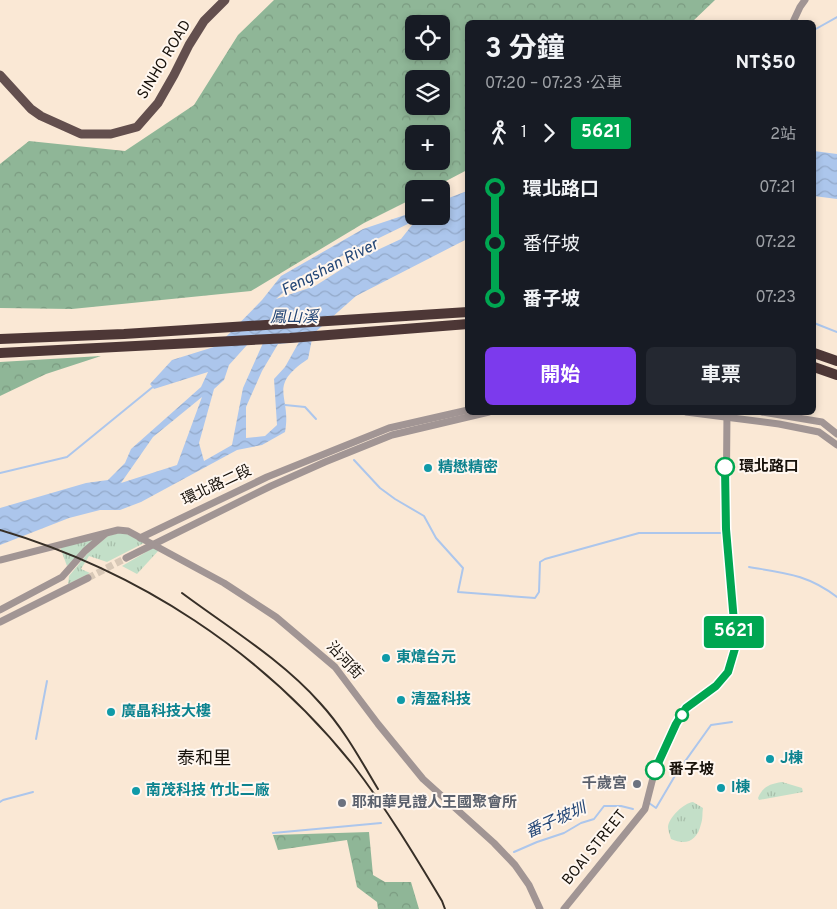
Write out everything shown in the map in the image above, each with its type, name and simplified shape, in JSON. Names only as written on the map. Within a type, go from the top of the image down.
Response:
[{"type":"highway","points":[[0,339],[124,334],[465,312]]},
{"type":"highway","points":[[0,353],[290,338],[465,324]]},
{"type":"highway","points":[[816,354],[837,361]]},
{"type":"highway","points":[[816,368],[837,375]]},
{"type":"main road","name":"SINHO ROAD","points":[[0,75],[31,109],[41,116],[81,134],[111,134],[137,126],[158,103],[204,21],[225,0]]},
{"type":"street","points":[[794,20],[805,0]]},
{"type":"street","name":"環北路二段","points":[[140,538],[267,477],[389,428],[465,411]]},
{"type":"street","name":"環北路二段","points":[[126,558],[271,486],[325,462],[392,436],[477,415]]},
{"type":"street","points":[[727,415],[819,432],[837,445]]},
{"type":"street","name":"BOAI STREET","points":[[564,909],[645,809],[655,770],[676,724],[686,708],[716,686],[728,672],[731,663],[736,645],[726,529],[727,415]]},
{"type":"street","points":[[780,415],[822,422],[837,434]]},
{"type":"street","points":[[0,560],[118,530],[128,531],[140,538]]},
{"type":"street","points":[[0,610],[62,577],[85,551],[107,533]]},
{"type":"street","name":"沿河街","points":[[140,538],[224,583],[262,607],[335,668],[423,779],[494,843],[515,865],[529,885],[540,909]]},
{"type":"street","points":[[0,622],[88,578]]},
{"type":"green space","points":[[274,0],[715,0],[694,20],[465,20],[465,171],[448,180],[405,180],[405,202],[364,223],[251,291],[72,309],[0,308],[0,164],[29,141],[125,151],[194,105],[238,35]]},
{"type":"green space","points":[[101,356],[46,374],[0,396],[0,362]]},
{"type":"green space","points":[[119,533],[127,534],[144,543],[107,562],[89,556],[81,569],[90,573],[68,584],[69,576],[88,553],[108,536]]},
{"type":"green space","points":[[97,537],[67,566],[60,547]]},
{"type":"green space","points":[[153,548],[159,550],[137,574],[122,566]]},
{"type":"green space","points":[[782,782],[802,788],[803,792],[759,800],[760,794],[765,788]]},
{"type":"green space","points":[[693,802],[703,808],[702,822],[697,834],[686,842],[671,839],[668,827],[671,819],[681,808]]},
{"type":"green space","points":[[369,832],[373,875],[385,882],[411,882],[419,909],[378,909],[377,902],[357,887],[347,840],[278,850],[273,835]]},
{"type":"water","points":[[816,151],[837,154],[837,199],[816,196]]},
{"type":"water","name":"鳳山溪","points":[[465,192],[465,240],[356,296],[313,334],[308,359],[295,369],[284,385],[285,432],[262,445],[237,450],[141,502],[120,510],[100,510],[69,518],[0,545],[0,508],[86,483],[108,480],[125,463],[131,449],[201,387],[208,372],[154,389],[150,384],[172,360],[217,346],[262,300],[281,276],[363,229],[405,215],[406,225],[303,275],[276,299],[315,286],[356,260],[401,239],[412,225],[450,225],[450,198]],"holes":[[[299,342],[285,367],[274,379],[277,425],[265,436],[246,438],[246,407],[262,371],[278,344]],[[263,343],[243,388],[232,445],[204,461],[199,443],[214,389],[224,380],[229,365],[247,345]],[[202,397],[177,465],[121,483],[153,437]]]},
{"type":"waterway","points":[[816,29],[837,17]]},
{"type":"waterway","points":[[816,324],[837,332]]},
{"type":"waterway","points":[[0,473],[67,457],[154,386]]},
{"type":"waterway","points":[[285,405],[305,407],[316,419]]},
{"type":"waterway","points":[[354,460],[380,488],[424,516],[436,538],[463,568],[458,592],[535,598],[539,592],[540,562],[545,559],[639,533],[723,533]]},
{"type":"waterway","points":[[749,567],[805,579],[816,583],[837,597]]},
{"type":"waterway","points":[[36,739],[47,681]]},
{"type":"waterway","name":"番子坡圳","points":[[649,803],[656,808],[676,774],[711,725],[732,722]]},
{"type":"waterway","points":[[0,802],[33,792]]},
{"type":"waterway","name":"番子坡圳","points":[[514,852],[564,833],[581,823],[594,819],[604,806],[621,806],[633,809]]},
{"type":"waterway","name":"番子坡圳","points":[[273,833],[381,823]]},
{"type":"tunnel","points":[[88,578],[126,558]]},
{"type":"railway","points":[[0,530],[51,547],[101,568],[149,593],[195,620],[279,686],[318,724],[365,781],[410,849],[445,909]]},
{"type":"railway","points":[[182,593],[254,645],[305,687],[337,723],[378,789]]},
{"type":"bus line","name":"5621","points":[[655,770],[676,724],[686,708],[716,686],[728,672],[736,645],[726,529],[725,467]]},
{"type":"place","name":"環北路口","points":[[725,467]]},
{"type":"place","name":"精懋精密","points":[[428,468]]},
{"type":"place","name":"東煒台元","points":[[386,658]]},
{"type":"place","name":"清盈科技","points":[[401,700]]},
{"type":"place","name":"廣晶科技大樓","points":[[111,712]]},
{"type":"place","name":"J棟","points":[[770,759]]},
{"type":"place","name":"番子坡","points":[[655,770]]},
{"type":"place","name":"千歲宮","points":[[637,784]]},
{"type":"place","name":"I棟","points":[[721,788]]},
{"type":"place","name":"南茂科技 竹北二廠","points":[[136,791]]},
{"type":"place","name":"耶和華見證人王國聚會所","points":[[342,803]]},
{"type":"district","name":"泰和里","points":[[204,759]]},
{"type":"water label","name":"Fengshan River","points":[[330,268]]}]
